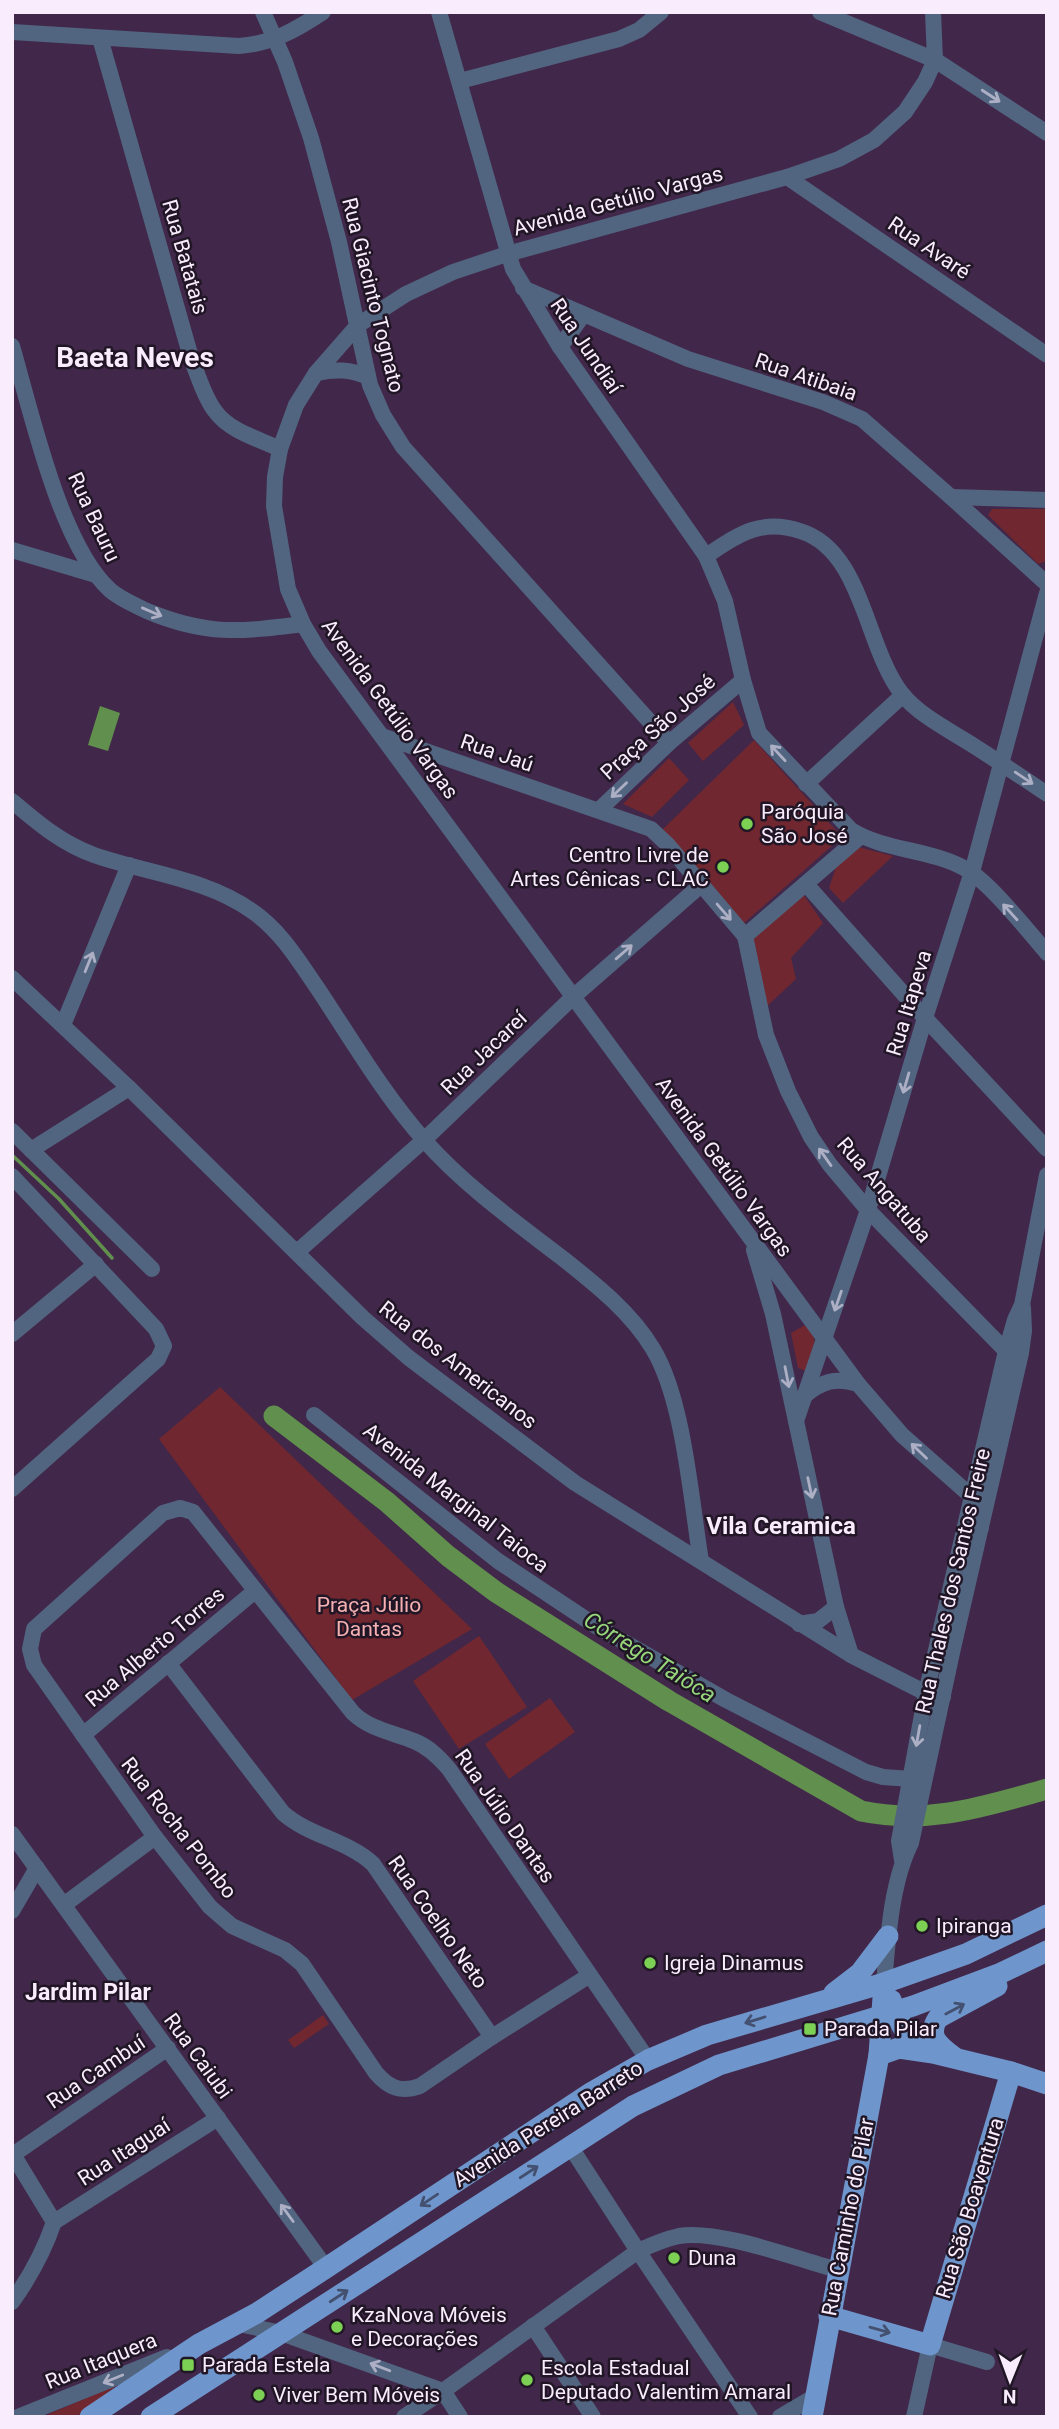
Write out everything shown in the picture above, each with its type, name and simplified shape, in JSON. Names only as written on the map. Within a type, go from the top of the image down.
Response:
[{"type":"main road","name":"Avenida Pereira Barreto","points":[[90,2417],[199,2344],[239,2324],[326,2269],[592,2092],[648,2060],[707,2035],[884,1983],[966,1954],[1047,1915]]},
{"type":"main road","points":[[820,2002],[860,1973],[888,1936]]},
{"type":"main road","points":[[954,2057],[933,2038],[933,2026],[939,2018],[1000,1985],[1047,1952]]},
{"type":"main road","name":"Avenida Pereira Barreto","points":[[151,2417],[633,2106],[719,2065],[889,2015],[1001,1973],[1047,1952]]},
{"type":"main road","name":"Rua Thales dos Santos Freire","points":[[884,1983],[889,2015]]},
{"type":"main road","points":[[889,2015],[901,2026],[910,2040],[933,2053]]},
{"type":"main road","name":"Rua Caminho do Pilar","points":[[813,2407],[878,2055],[889,2015]]},
{"type":"main road","points":[[878,2055],[899,2048],[933,2053],[1011,2072],[1047,2084]]},
{"type":"main road","name":"Rua São Boaventura","points":[[930,2344],[1011,2072]]},
{"type":"main road","points":[[830,2316],[930,2344]]},
{"type":"street","name":"Rua Giacinto Tognato","points":[[263,12],[311,138],[339,242],[368,377],[383,415],[403,447],[669,743]]},
{"type":"street","points":[[12,32],[256,45],[275,40],[323,12]]},
{"type":"street","name":"Rua Jundiaí","points":[[439,12],[507,254],[523,288],[560,347],[706,556],[725,601],[743,680]]},
{"type":"street","points":[[460,81],[619,39],[639,30],[660,12]]},
{"type":"street","points":[[820,12],[935,60],[1047,133]]},
{"type":"street","name":"Avenida Getúlio Vargas","points":[[933,12],[935,60],[925,82],[905,112],[874,140],[839,159],[787,177],[507,254],[453,272],[406,294],[358,325],[316,373],[296,405],[280,449],[274,506],[288,589],[303,624],[319,651],[858,1384],[902,1435],[971,1496]]},
{"type":"street","name":"Rua Batatais","points":[[100,38],[192,361],[202,386],[214,411],[224,420],[280,449]]},
{"type":"street","name":"Rua Avaré","points":[[787,177],[1047,355]]},
{"type":"street","name":"Rua Atibaia","points":[[523,288],[688,359],[843,410],[862,419],[1047,584]]},
{"type":"street","points":[[560,347],[583,315]]},
{"type":"street","name":"Rua Bauru","points":[[12,345],[53,484],[76,541],[96,575],[111,592],[133,605],[200,629],[238,631],[303,624]]},
{"type":"street","points":[[316,373],[333,369],[368,377]]},
{"type":"street","points":[[951,496],[1047,500]]},
{"type":"street","points":[[706,556],[736,537],[763,526],[791,528],[817,539],[841,562],[889,675],[902,695],[934,721],[1047,794]]},
{"type":"street","points":[[12,550],[96,575]]},
{"type":"street","name":"Rua Itapeva","points":[[796,1421],[868,1210],[925,1018],[972,873],[1047,593]]},
{"type":"street","name":"Praça São José","points":[[745,936],[651,829],[599,810],[669,743],[743,680],[760,733],[806,784],[860,836]]},
{"type":"street","points":[[806,784],[902,695]]},
{"type":"street","name":"Rua Jaú","points":[[382,736],[599,810]]},
{"type":"street","points":[[12,801],[52,835],[92,854],[226,895],[272,925],[394,1102],[424,1140],[481,1194],[600,1288],[653,1349],[667,1376],[680,1430],[701,1561]]},
{"type":"street","points":[[745,936],[860,836],[943,859],[972,873],[1046,952]]},
{"type":"street","points":[[63,1025],[129,865]]},
{"type":"street","points":[[806,884],[925,1018],[1047,1149]]},
{"type":"street","name":"Rua Jacareí","points":[[297,1252],[424,1140],[573,997],[701,885]]},
{"type":"street","name":"Rua Angatuba","points":[[745,936],[765,1035],[800,1117],[830,1165],[868,1210],[1013,1352]]},
{"type":"street","name":"Rua dos Americanos","points":[[12,978],[129,1088],[363,1318],[409,1358],[575,1483],[851,1655],[926,1693],[943,1697]]},
{"type":"street","points":[[32,1150],[129,1088]]},
{"type":"street","points":[[12,1130],[152,1269]]},
{"type":"street","name":"Rua Thales dos Santos Freire","points":[[911,1809],[911,1779],[926,1693],[971,1496],[1013,1352],[1024,1331],[1022,1305],[1047,1175]]},
{"type":"street","points":[[12,1176],[156,1329],[163,1340],[163,1351],[158,1359],[12,1489]]},
{"type":"street","points":[[751,1240],[774,1314],[836,1607],[851,1655]]},
{"type":"street","points":[[12,1334],[96,1264]]},
{"type":"street","name":"Rua Thales dos Santos Freire","points":[[884,1983],[888,1936],[911,1809],[943,1697],[981,1528],[1013,1352]]},
{"type":"street","points":[[804,1396],[815,1386],[833,1380],[858,1384]]},
{"type":"street","name":"Avenida Marginal Taioca","points":[[313,1415],[487,1553],[596,1626],[726,1700],[866,1772],[883,1777],[911,1779]]},
{"type":"street","points":[[971,1496],[981,1528]]},
{"type":"street","name":"Rua Júlio Dantas","points":[[30,1642],[37,1625],[163,1513],[173,1509],[193,1512],[361,1721],[413,1740],[440,1758],[648,2060]]},
{"type":"street","name":"Rua Alberto Torres","points":[[83,1735],[255,1591]]},
{"type":"street","points":[[799,1624],[818,1621],[836,1607]]},
{"type":"street","name":"Rua Rocha Pombo","points":[[30,1642],[34,1665],[155,1837],[210,1907],[223,1919],[285,1950],[302,1964],[386,2084],[400,2090],[420,2087],[492,2037],[590,1975]]},
{"type":"street","name":"Rua Coelho Neto","points":[[169,1663],[283,1812],[293,1821],[354,1849],[373,1864],[492,2037]]},
{"type":"street","name":"Rua Caiubi","points":[[12,1833],[326,2269]]},
{"type":"street","points":[[65,1904],[155,1837]]},
{"type":"street","points":[[12,1910],[37,1868]]},
{"type":"street","name":"Rua Cambuí","points":[[13,2153],[168,2048]]},
{"type":"street","name":"Rua Itaguaí","points":[[54,2222],[218,2118]]},
{"type":"street","points":[[570,2146],[750,2417]]},
{"type":"street","points":[[12,2302],[46,2245],[54,2222],[13,2153]]},
{"type":"street","points":[[404,2417],[443,2392],[638,2251],[654,2243],[679,2236],[700,2235],[727,2239],[838,2270]]},
{"type":"street","points":[[239,2324],[281,2333],[443,2392],[460,2417]]},
{"type":"street","points":[[533,2326],[593,2417]]},
{"type":"street","name":"Rua Itaquera","points":[[18,2417],[199,2344]]},
{"type":"street","points":[[915,2417],[930,2344],[987,2362]]},
{"type":"street","points":[[780,2417],[813,2407]]},
{"type":"green space","points":[[992,509],[1047,509],[1047,561],[1038,564],[988,515]]},
{"type":"green space","points":[[733,702],[744,725],[703,761],[688,743]]},
{"type":"green space","points":[[754,740],[842,837],[744,923],[661,831]]},
{"type":"green space","points":[[669,758],[689,780],[652,817],[623,804]]},
{"type":"green space","points":[[854,846],[893,856],[843,903],[829,888],[838,861]]},
{"type":"green space","points":[[803,894],[823,923],[791,958],[796,979],[765,1008],[752,938]]},
{"type":"green space","points":[[805,1325],[814,1336],[815,1353],[806,1371],[798,1368],[791,1333]]},
{"type":"green space","name":"Praça Júlio Dantas","points":[[220,1387],[472,1629],[352,1700],[159,1439]]},
{"type":"green space","points":[[479,1636],[527,1707],[459,1749],[413,1681]]},
{"type":"green space","points":[[550,1698],[575,1732],[509,1779],[485,1744]]},
{"type":"green space","points":[[323,2015],[329,2024],[294,2048],[288,2040]]},
{"type":"green space","points":[[119,2384],[76,2417],[42,2417]]},
{"type":"shaded area","points":[[100,706],[120,713],[108,751],[88,745]]},
{"type":"waterway","name":"Córrego Taióca","points":[[12,1155],[59,1199],[112,1258]]},
{"type":"waterway","name":"Córrego Taióca","points":[[274,1416],[387,1502],[448,1556],[496,1592],[669,1701],[861,1811],[886,1815],[933,1815],[978,1808],[1047,1789]]},
{"type":"place","name":"Paróquia São José","points":[[747,824]]},
{"type":"place","name":"Centro Livre de Artes Cênicas - CLAC","points":[[723,867]]},
{"type":"place","name":"Ipiranga","points":[[922,1926]]},
{"type":"place","name":"Igreja Dinamus","points":[[650,1963]]},
{"type":"place","name":"Parada Pilar","points":[[810,2029]]},
{"type":"place","name":"Duna","points":[[674,2258]]},
{"type":"place","name":"KzaNova Móveis e Decorações","points":[[337,2327]]},
{"type":"place","name":"Parada Estela","points":[[188,2365]]},
{"type":"place","name":"Escola Estadual Deputado Valentim Amaral","points":[[527,2380]]},
{"type":"place","name":"Viver Bem Móveis","points":[[259,2395]]},
{"type":"district","name":"Baeta Neves","points":[[135,357]]},
{"type":"district","name":"Vila Ceramica","points":[[781,1526]]},
{"type":"district","name":"Jardim Pilar","points":[[88,1992]]}]
